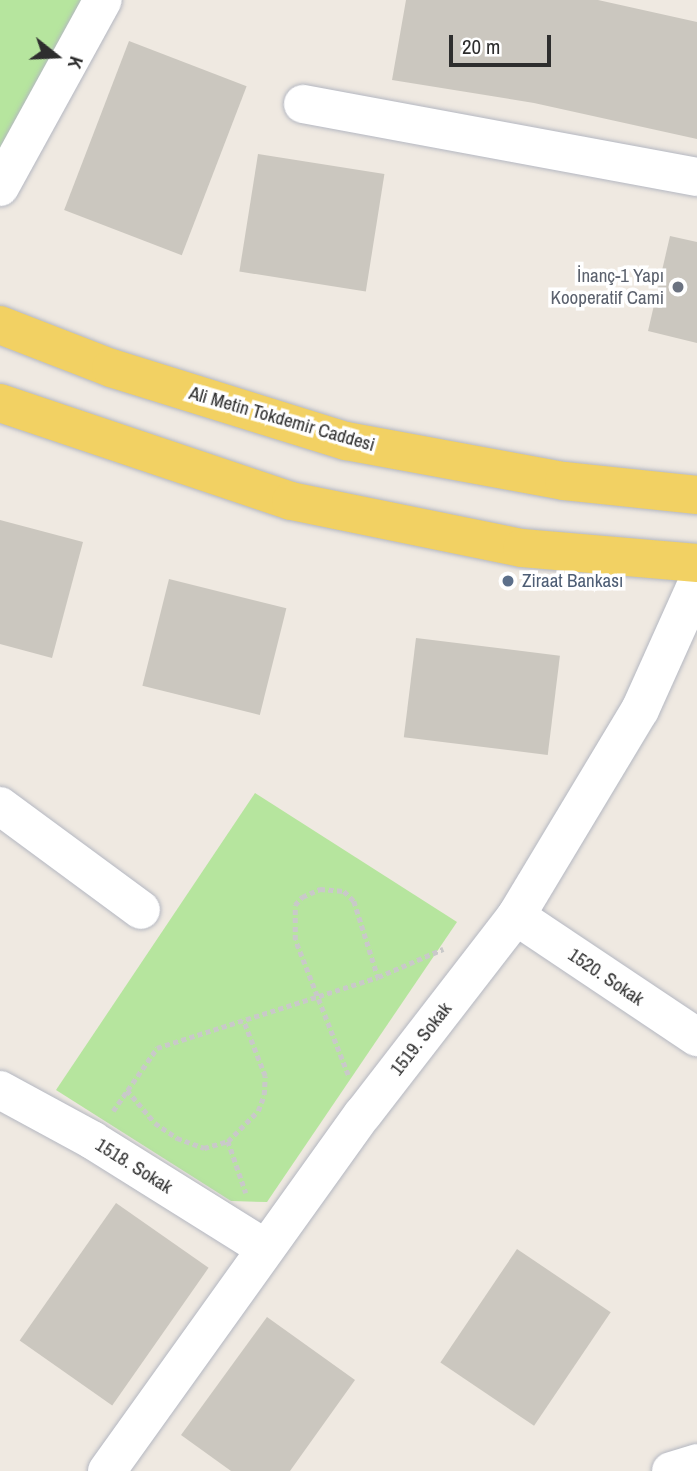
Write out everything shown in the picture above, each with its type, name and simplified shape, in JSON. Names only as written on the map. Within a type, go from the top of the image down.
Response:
[{"type":"main road","name":"Ali Metin Tokdemir Caddesi","points":[[0,325],[111,368],[346,441],[564,481],[697,495]]},
{"type":"main road","points":[[0,403],[291,501],[522,548],[697,563]]},
{"type":"street","points":[[0,187],[103,0]]},
{"type":"street","points":[[303,104],[697,177]]},
{"type":"street","name":"1519. Sokak","points":[[107,1471],[363,1114],[516,916],[640,710],[697,583]]},
{"type":"street","points":[[0,806],[141,910]]},
{"type":"street","name":"1520. Sokak","points":[[516,916],[697,1037]]},
{"type":"street","name":"1518. Sokak","points":[[0,1090],[92,1140],[265,1248]]},
{"type":"street","points":[[671,1471],[697,1463]]},
{"type":"path","points":[[363,1114],[295,940],[296,905],[320,889],[344,891],[355,901],[378,977]]},
{"type":"path","points":[[92,1140],[158,1048],[378,977],[454,944]]},
{"type":"path","points":[[127,1090],[155,1123],[177,1138],[204,1148],[228,1141],[258,1111],[264,1096],[265,1076],[243,1020]]},
{"type":"green space","points":[[0,0],[85,0],[0,157]]},
{"type":"green space","points":[[255,793],[457,922],[267,1202],[231,1201],[56,1090]]},
{"type":"building","points":[[406,0],[598,0],[697,22],[697,139],[534,103],[392,80]]},
{"type":"building","points":[[129,41],[247,86],[182,255],[64,210]]},
{"type":"building","points":[[258,154],[384,174],[366,292],[239,272]]},
{"type":"building","name":"İnanç-1 Yapı Kooperatif Cami","points":[[670,236],[697,242],[697,343],[648,331]]},
{"type":"building","points":[[0,520],[83,542],[52,658],[0,644]]},
{"type":"building","points":[[169,579],[286,608],[260,715],[142,686]]},
{"type":"building","points":[[416,638],[560,656],[548,755],[404,737]]},
{"type":"building","points":[[116,1203],[209,1268],[112,1405],[20,1341]]},
{"type":"building","points":[[517,1249],[611,1312],[534,1426],[440,1363]]},
{"type":"building","points":[[267,1317],[355,1380],[290,1471],[231,1471],[181,1435]]},
{"type":"place","name":"İnanç-1 Yapı Kooperatif Cami","points":[[678,287]]},
{"type":"place","name":"Ziraat Bankası","points":[[508,581]]}]
